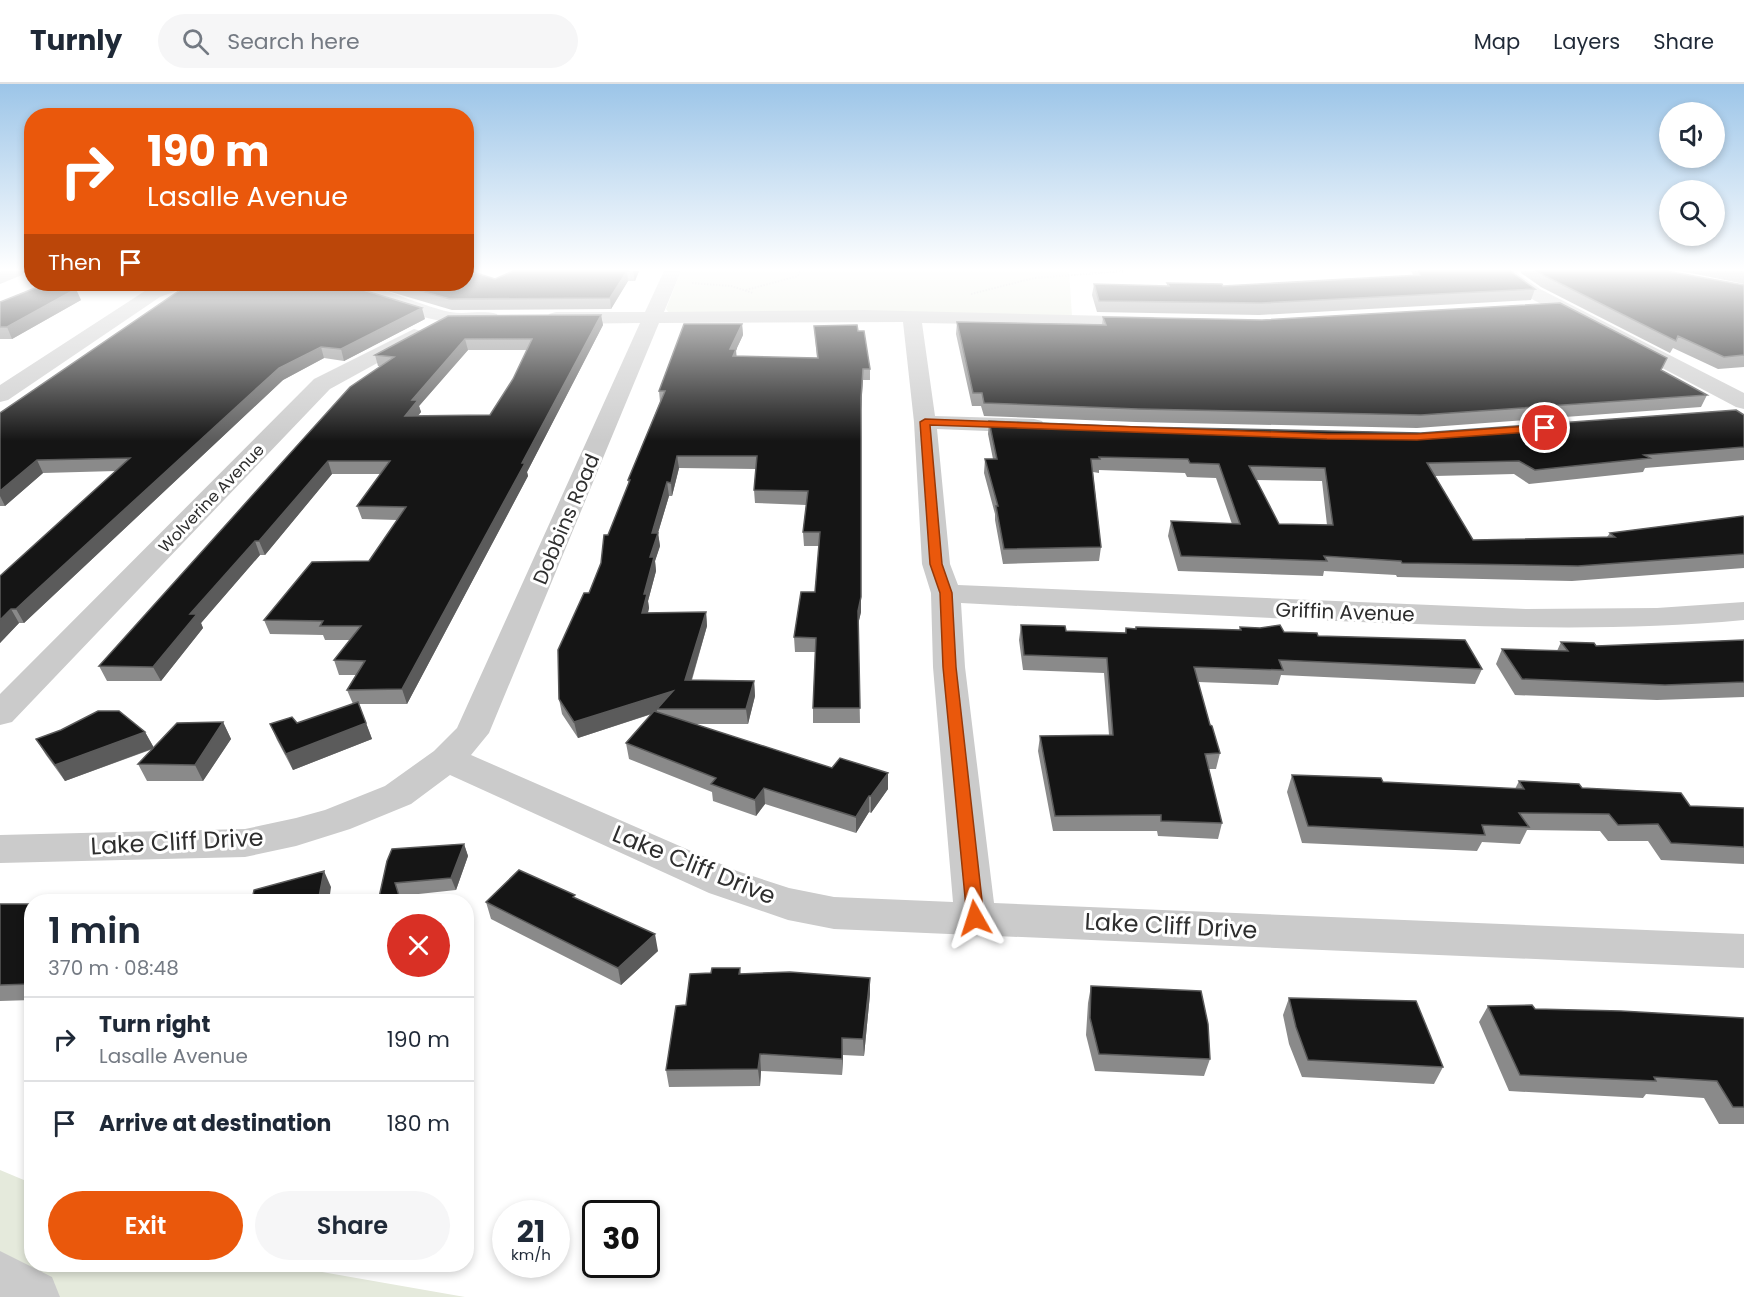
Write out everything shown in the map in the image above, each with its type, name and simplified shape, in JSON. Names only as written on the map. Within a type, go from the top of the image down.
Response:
[{"type":"street","points":[[0,395],[102,328]]},
{"type":"street","name":"Wolverine Avenue","points":[[0,714],[322,384],[428,328]]},
{"type":"street","name":"Dobbins Road","points":[[447,759],[472,733],[648,328]]},
{"type":"street","points":[[913,328],[925,422],[936,564],[946,593],[949,667],[975,918]]},
{"type":"street","points":[[1601,328],[1744,402]]},
{"type":"street","points":[[1721,414],[1744,413]]},
{"type":"street","points":[[925,422],[1058,427]]},
{"type":"street","name":"Griffin Avenue","points":[[946,593],[1200,607],[1525,618],[1635,619],[1744,611]]},
{"type":"street","name":"Lake Cliff Drive","points":[[0,849],[244,843],[296,832],[337,820],[398,795],[447,759],[723,882],[788,904],[834,913],[1744,951]]},
{"type":"street","points":[[0,1279],[32,1297]]},
{"type":"shaded area","points":[[0,1170],[24,1180],[24,1272],[322,1272],[465,1297],[0,1297]]},
{"type":"building","points":[[125,328],[383,328],[341,349],[321,347],[279,368],[16,609],[11,609],[0,620],[0,576],[130,458],[37,460],[0,491],[0,413]]},
{"type":"building","points":[[426,328],[594,328],[522,463],[525,463],[402,689],[347,690],[365,661],[334,660],[361,626],[320,626],[323,621],[264,620],[312,562],[369,561],[406,507],[357,506],[390,461],[328,461],[259,541],[255,541],[190,614],[197,614],[153,667],[99,666],[350,387],[394,357],[375,355]],"holes":[[[465,339],[532,339],[513,379],[490,415],[405,416],[418,400],[412,400]]]},
{"type":"building","points":[[683,328],[740,328],[730,349],[736,349],[733,356],[818,358],[814,328],[857,328],[858,331],[864,331],[870,369],[863,369],[861,398],[861,597],[858,611],[860,708],[813,708],[816,638],[794,637],[801,592],[815,592],[820,532],[803,532],[808,491],[754,490],[757,456],[677,456],[671,483],[667,482],[652,533],[658,533],[650,557],[654,557],[644,594],[647,594],[642,613],[706,612],[685,680],[754,681],[746,709],[657,709],[673,691],[574,722],[559,699],[558,650],[584,593],[589,593],[601,563],[604,535],[608,535],[665,391],[659,391]]},
{"type":"building","points":[[958,328],[1608,328],[1667,358],[1661,370],[1707,395],[1421,415],[984,403],[982,393],[973,393]]},
{"type":"building","points":[[1649,328],[1744,328],[1744,355],[1724,357],[1678,336],[1676,341]]},
{"type":"building","points":[[1736,410],[1744,415],[1744,447],[1644,455],[1650,458],[1535,470],[1519,461],[1427,463],[1473,540],[1615,537],[1610,533],[1743,516],[1744,554],[1578,566],[1402,563],[1401,561],[1324,556],[1327,561],[1181,556],[1171,521],[1240,524],[1219,464],[1190,463],[1188,459],[1099,457],[1100,459],[1091,459],[1101,547],[1004,549],[996,506],[998,506],[985,459],[997,459],[989,421],[1138,427],[1421,433]],"holes":[[[1249,466],[1325,468],[1333,525],[1279,524]]]},
{"type":"building","points":[[1021,625],[1065,626],[1066,631],[1126,633],[1126,628],[1136,629],[1136,627],[1241,630],[1240,627],[1260,628],[1280,625],[1284,632],[1317,633],[1318,636],[1465,640],[1482,669],[1279,660],[1283,670],[1194,667],[1220,753],[1205,754],[1222,823],[1161,821],[1161,815],[1055,816],[1040,736],[1113,735],[1107,658],[1024,655]]},
{"type":"building","points":[[1744,640],[1744,682],[1665,685],[1522,679],[1502,649],[1568,651],[1561,642],[1594,643],[1596,646]]},
{"type":"building","points":[[358,702],[366,723],[286,754],[270,724],[292,717],[297,723]]},
{"type":"building","points":[[98,711],[119,711],[145,732],[55,765],[36,739],[61,730]]},
{"type":"building","points":[[654,711],[832,768],[840,758],[888,773],[869,796],[856,817],[764,788],[755,800],[711,784],[716,778],[626,743]]},
{"type":"building","points":[[223,722],[195,765],[138,764],[177,723]]},
{"type":"building","points":[[1292,775],[1381,778],[1383,782],[1524,789],[1519,781],[1579,784],[1582,788],[1681,793],[1690,806],[1744,808],[1744,847],[1671,843],[1658,824],[1618,825],[1609,814],[1519,813],[1529,827],[1482,825],[1485,835],[1308,826]]},
{"type":"building","points":[[464,844],[451,878],[395,883],[398,894],[380,894],[392,849]]},
{"type":"building","points":[[519,870],[655,934],[618,968],[486,902]]},
{"type":"building","points":[[324,871],[320,894],[253,894],[254,890]]},
{"type":"building","points":[[0,904],[24,904],[24,984],[0,985]]},
{"type":"building","points":[[712,968],[740,968],[739,974],[790,972],[870,978],[863,1039],[842,1038],[842,1059],[760,1054],[758,1069],[666,1070],[676,1006],[686,1005],[690,974],[711,973]]},
{"type":"building","points":[[1091,986],[1201,991],[1208,1024],[1210,1059],[1099,1054],[1090,1018]]},
{"type":"building","points":[[1289,998],[1416,1001],[1443,1067],[1308,1060],[1296,1027]]},
{"type":"building","points":[[1532,1005],[1535,1009],[1744,1018],[1744,1107],[1733,1107],[1717,1081],[1654,1077],[1656,1081],[1520,1075],[1488,1006]]},
{"type":"route","points":[[975,918],[949,667],[946,593],[936,564],[924,434],[925,422],[1136,431],[1417,437],[1545,428]]}]
